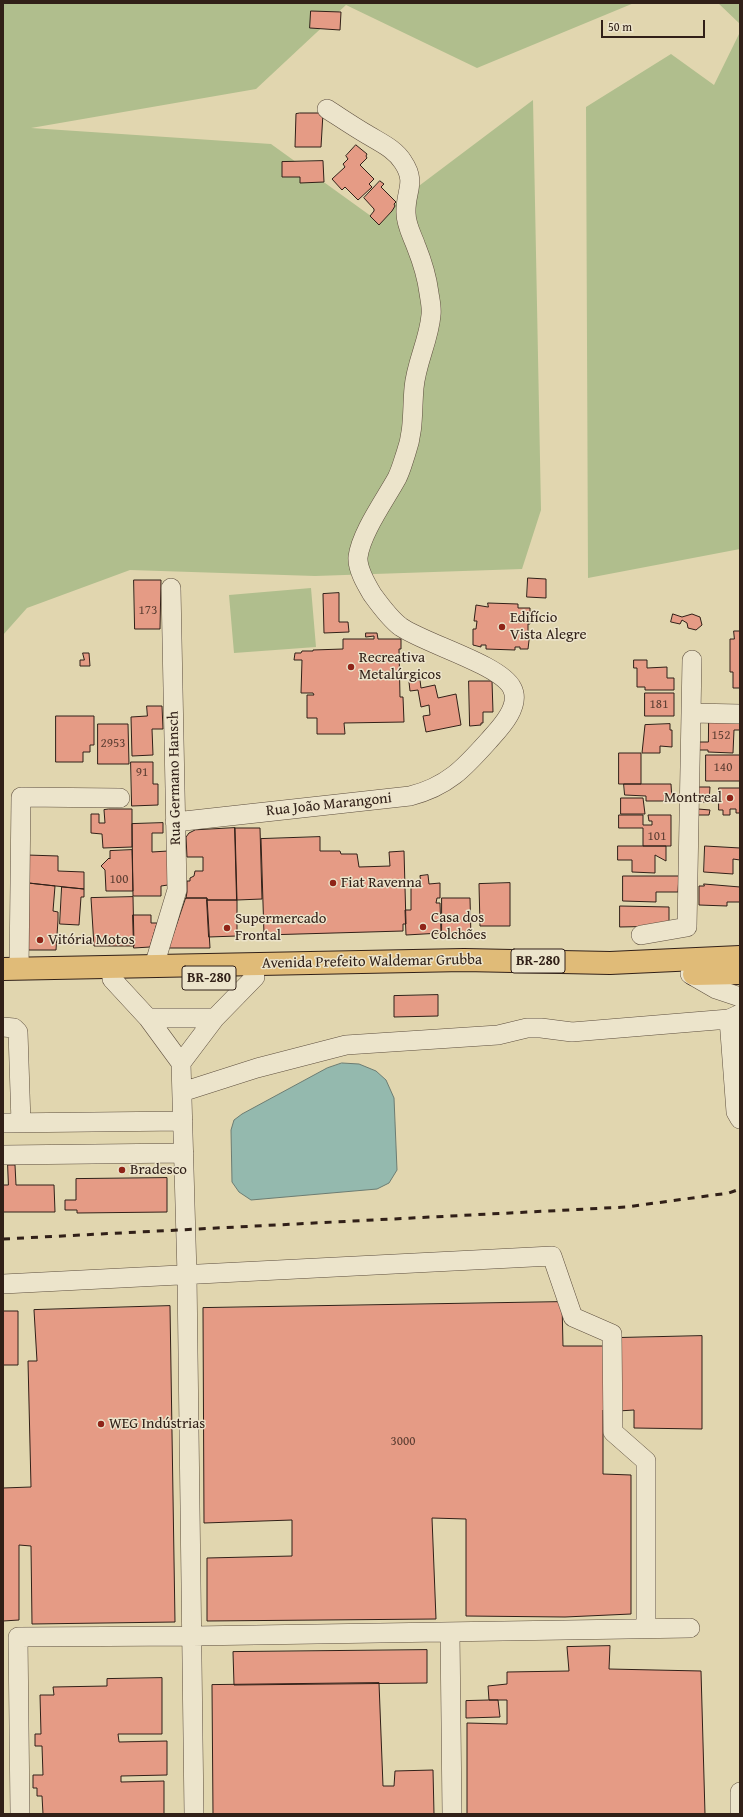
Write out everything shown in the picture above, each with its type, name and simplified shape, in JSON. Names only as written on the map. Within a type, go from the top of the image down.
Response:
[{"type":"highway","name":"Avenida Prefeito Waldemar Grubba","points":[[8,973],[154,966],[464,960],[610,963],[740,957]]},
{"type":"highway","name":"Avenida Prefeito Waldemar Grubba","points":[[8,973],[112,979],[438,974],[740,973]]},
{"type":"street","name":"Rua João Marangoni","points":[[175,822],[410,796],[425,792],[451,779],[472,759],[495,734],[510,714],[514,701],[514,690],[506,679],[468,658],[419,636],[401,626],[376,600],[364,582],[358,559],[365,534],[398,476],[407,450],[414,415],[414,388],[416,373],[432,313],[429,290],[416,246],[408,228],[406,212],[410,185],[410,173],[402,159],[387,145],[327,109]]},
{"type":"street","name":"Rua Germano Hansch","points":[[154,966],[177,890],[171,588]]},
{"type":"street","points":[[641,935],[687,927],[692,660]]},
{"type":"street","points":[[690,713],[740,714]]},
{"type":"street","points":[[8,973],[20,797],[120,798]]},
{"type":"street","points":[[690,974],[716,989],[740,997]]},
{"type":"street","points":[[181,1063],[215,1018],[255,977]]},
{"type":"street","points":[[112,979],[148,1018],[181,1063],[187,1275],[193,1636],[194,1814]]},
{"type":"street","points":[[182,1092],[257,1068],[346,1045],[498,1035],[527,1028],[541,1028],[572,1032],[734,1017],[736,1112],[740,1118]]},
{"type":"street","points":[[148,1018],[215,1018]]},
{"type":"street","points":[[3,1027],[14,1028],[18,1032],[12,1123],[183,1121]]},
{"type":"street","points":[[3,1155],[184,1153]]},
{"type":"street","points":[[3,1284],[552,1256],[573,1317],[612,1334],[613,1432],[646,1461],[646,1628]]},
{"type":"street","points":[[20,1814],[11,1687],[18,1636],[193,1636],[690,1628]]},
{"type":"street","points":[[450,1632],[452,1814]]},
{"type":"street","points":[[740,1792],[740,1814]]},
{"type":"green space","points":[[3,3],[634,3],[477,68],[346,5],[256,89],[31,128],[271,144],[375,219],[533,100],[541,510],[522,569],[315,576],[130,570],[27,608],[3,635]]},
{"type":"green space","points":[[718,3],[740,3],[740,24]]},
{"type":"green space","points":[[740,32],[740,549],[588,578],[586,107],[671,54],[714,85]]},
{"type":"green space","points":[[311,588],[316,647],[234,653],[229,595]]},
{"type":"water","points":[[342,1063],[359,1064],[376,1071],[386,1080],[394,1098],[397,1170],[389,1183],[377,1189],[251,1200],[239,1192],[232,1182],[231,1130],[234,1120],[242,1114],[327,1068]]},
{"type":"building","points":[[311,11],[341,12],[340,30],[310,28]]},
{"type":"building","points":[[323,113],[321,147],[295,147],[296,114]]},
{"type":"building","points":[[356,145],[367,154],[367,158],[360,165],[374,179],[369,184],[372,187],[358,200],[345,187],[342,190],[332,179],[345,167],[343,164],[348,159],[346,156]]},
{"type":"building","points":[[323,161],[324,182],[300,183],[300,177],[282,177],[282,162]]},
{"type":"building","points":[[380,181],[384,184],[381,187],[396,202],[392,211],[379,225],[370,216],[374,209],[364,198]]},
{"type":"building","points":[[528,578],[546,579],[546,598],[527,597]]},
{"type":"building","points":[[134,580],[161,580],[160,629],[135,629]]},
{"type":"building","points":[[339,593],[339,622],[348,622],[349,632],[324,633],[323,594]]},
{"type":"building","name":"Edifício Vista Alegre","points":[[488,603],[518,604],[518,608],[530,608],[530,624],[528,624],[528,632],[530,632],[528,649],[520,649],[520,647],[515,647],[515,650],[486,649],[486,645],[481,645],[481,647],[473,645],[473,629],[476,629],[477,621],[474,621],[476,605],[488,607]]},
{"type":"building","points":[[673,614],[682,617],[692,614],[700,617],[702,625],[696,630],[688,628],[687,623],[682,620],[680,624],[671,622]]},
{"type":"building","points":[[734,631],[740,631],[740,688],[733,688],[733,672],[730,672],[730,639],[734,639]]},
{"type":"building","points":[[366,633],[377,633],[378,639],[401,639],[401,649],[399,649],[400,697],[403,697],[404,722],[344,723],[345,734],[317,734],[317,718],[307,718],[307,695],[314,695],[313,693],[301,693],[302,660],[294,660],[295,653],[313,650],[343,649],[343,639],[374,639],[374,636],[366,637]]},
{"type":"building","points":[[83,653],[89,653],[90,666],[80,666],[80,660],[84,660]]},
{"type":"building","points":[[634,660],[647,660],[647,668],[667,667],[667,678],[674,678],[674,690],[645,690],[645,687],[637,687],[637,668],[634,668]]},
{"type":"building","points":[[420,680],[421,688],[435,685],[438,698],[456,694],[461,725],[426,732],[423,716],[430,715],[429,705],[421,707],[418,690],[410,691],[409,682]]},
{"type":"building","points":[[469,681],[492,681],[493,712],[483,712],[483,723],[481,723],[481,725],[470,726]]},
{"type":"building","points":[[645,693],[674,693],[674,716],[645,716]]},
{"type":"building","points":[[147,706],[162,706],[163,729],[152,729],[153,755],[132,756],[131,717],[147,716]]},
{"type":"building","points":[[56,716],[94,716],[94,745],[90,745],[90,752],[83,752],[83,762],[56,762]]},
{"type":"building","points":[[709,721],[740,723],[740,730],[734,730],[733,753],[708,752],[708,750],[699,750],[699,742],[708,742]]},
{"type":"building","points":[[98,724],[128,724],[129,764],[98,764]]},
{"type":"building","points":[[670,724],[670,730],[672,730],[672,747],[660,746],[660,753],[642,753],[645,725]]},
{"type":"building","points":[[619,753],[641,753],[641,784],[619,784]]},
{"type":"building","points":[[706,755],[740,755],[740,781],[706,781]]},
{"type":"building","points":[[131,762],[153,762],[153,784],[158,784],[158,805],[132,806]]},
{"type":"building","points":[[624,784],[671,784],[672,801],[646,801],[646,796],[625,795]]},
{"type":"building","points":[[699,787],[710,787],[709,802],[698,802]]},
{"type":"building","name":"Montreal","points":[[719,788],[740,788],[740,813],[736,813],[736,809],[730,809],[730,815],[723,815],[723,810],[719,810]]},
{"type":"building","points":[[621,798],[643,798],[645,814],[621,814]]},
{"type":"building","points":[[132,809],[132,847],[103,848],[102,834],[91,833],[91,814],[99,814],[99,823],[105,823],[104,810]]},
{"type":"building","points":[[698,809],[710,810],[709,815],[698,815]]},
{"type":"building","points":[[619,815],[643,815],[643,825],[652,825],[652,821],[649,821],[648,815],[671,815],[671,846],[643,846],[643,828],[619,828]]},
{"type":"building","points":[[163,823],[163,833],[152,833],[152,852],[168,851],[168,885],[161,886],[161,896],[133,896],[132,824]]},
{"type":"building","points":[[235,828],[260,828],[262,899],[237,900]]},
{"type":"building","points":[[235,828],[237,900],[186,898],[187,881],[190,881],[190,878],[194,876],[195,871],[203,871],[203,857],[187,857],[186,837],[189,833],[195,830]]},
{"type":"building","name":"Fiat Ravenna","points":[[320,837],[320,851],[340,851],[341,854],[357,854],[359,867],[390,866],[389,852],[404,851],[406,924],[403,924],[403,931],[264,935],[261,839]]},
{"type":"building","points":[[618,846],[666,846],[666,861],[655,855],[655,873],[632,872],[632,860],[618,860]]},
{"type":"building","points":[[705,846],[740,848],[740,860],[733,859],[733,874],[704,872]]},
{"type":"building","points":[[132,850],[133,891],[106,891],[105,870],[101,866],[109,858],[110,859],[110,851]]},
{"type":"building","points":[[27,855],[58,856],[58,871],[84,872],[84,889],[28,883]]},
{"type":"building","points":[[428,875],[429,884],[440,883],[440,898],[437,898],[436,903],[440,903],[441,933],[406,935],[405,910],[411,910],[411,884],[421,884],[420,876]]},
{"type":"building","points":[[623,876],[679,876],[678,892],[656,892],[656,902],[623,901]]},
{"type":"building","points":[[29,883],[55,886],[53,911],[58,912],[56,950],[29,950]]},
{"type":"building","points":[[510,883],[510,926],[480,926],[479,884]]},
{"type":"building","points":[[704,884],[740,887],[740,902],[727,902],[727,906],[699,905],[699,886],[704,886]]},
{"type":"building","points":[[62,887],[84,889],[84,897],[81,897],[79,925],[60,924]]},
{"type":"building","points":[[133,897],[134,946],[94,946],[91,898]]},
{"type":"building","points":[[186,898],[207,898],[210,948],[169,948]]},
{"type":"building","points":[[442,898],[470,898],[471,938],[442,939]]},
{"type":"building","points":[[207,900],[237,900],[237,936],[209,937]]},
{"type":"building","points":[[620,906],[669,907],[669,926],[620,927]]},
{"type":"building","points":[[133,915],[151,915],[151,923],[157,923],[150,947],[134,948]]},
{"type":"building","points":[[438,995],[438,1016],[394,1017],[394,996]]},
{"type":"building","points":[[8,1165],[15,1165],[16,1185],[54,1185],[55,1212],[3,1212],[3,1185],[8,1185]]},
{"type":"building","points":[[167,1178],[167,1212],[77,1213],[77,1210],[65,1210],[65,1200],[76,1200],[76,1179]]},
{"type":"building","points":[[562,1302],[563,1346],[607,1346],[608,1410],[603,1410],[603,1474],[631,1475],[631,1614],[565,1617],[466,1616],[466,1519],[432,1518],[436,1619],[207,1621],[207,1558],[292,1556],[292,1520],[204,1523],[203,1308]]},
{"type":"building","name":"WEG Indústrias","points":[[170,1306],[175,1622],[32,1624],[31,1546],[19,1545],[19,1620],[3,1621],[3,1488],[31,1487],[28,1361],[37,1361],[34,1310]]},
{"type":"building","points":[[3,1311],[18,1311],[18,1365],[3,1365]]},
{"type":"building","points":[[702,1336],[702,1429],[634,1428],[634,1410],[618,1411],[616,1338]]},
{"type":"building","points":[[610,1646],[609,1669],[701,1671],[705,1814],[467,1814],[467,1723],[507,1724],[507,1700],[489,1700],[488,1686],[507,1684],[507,1672],[569,1671],[567,1647]]},
{"type":"building","points":[[427,1650],[427,1683],[234,1685],[233,1652]]},
{"type":"building","points":[[162,1678],[162,1734],[118,1734],[119,1742],[167,1741],[167,1775],[121,1776],[121,1782],[164,1781],[164,1814],[43,1814],[42,1796],[37,1796],[37,1788],[33,1788],[33,1775],[43,1775],[42,1746],[35,1746],[35,1734],[41,1734],[40,1695],[54,1695],[53,1687],[107,1686],[107,1679]]},
{"type":"building","points":[[379,1683],[383,1786],[394,1786],[395,1771],[433,1770],[434,1814],[213,1814],[212,1685]]},
{"type":"building","points":[[498,1700],[500,1717],[466,1718],[466,1701]]},
{"type":"railway","points":[[3,1239],[626,1207],[729,1193],[740,1189]]},
{"type":"place","name":"Edifício Vista Alegre","points":[[502,627]]},
{"type":"place","name":"Recreativa Metalúrgicos","points":[[351,667]]},
{"type":"place","name":"Montreal","points":[[730,798]]},
{"type":"place","name":"Fiat Ravenna","points":[[333,883]]},
{"type":"place","name":"Casa dos Colchões","points":[[423,927]]},
{"type":"place","name":"Supermercado Frontal","points":[[227,928]]},
{"type":"place","name":"Vitória Motos","points":[[40,940]]},
{"type":"place","name":"Bradesco","points":[[122,1170]]},
{"type":"place","name":"WEG Indústrias","points":[[101,1424]]}]
